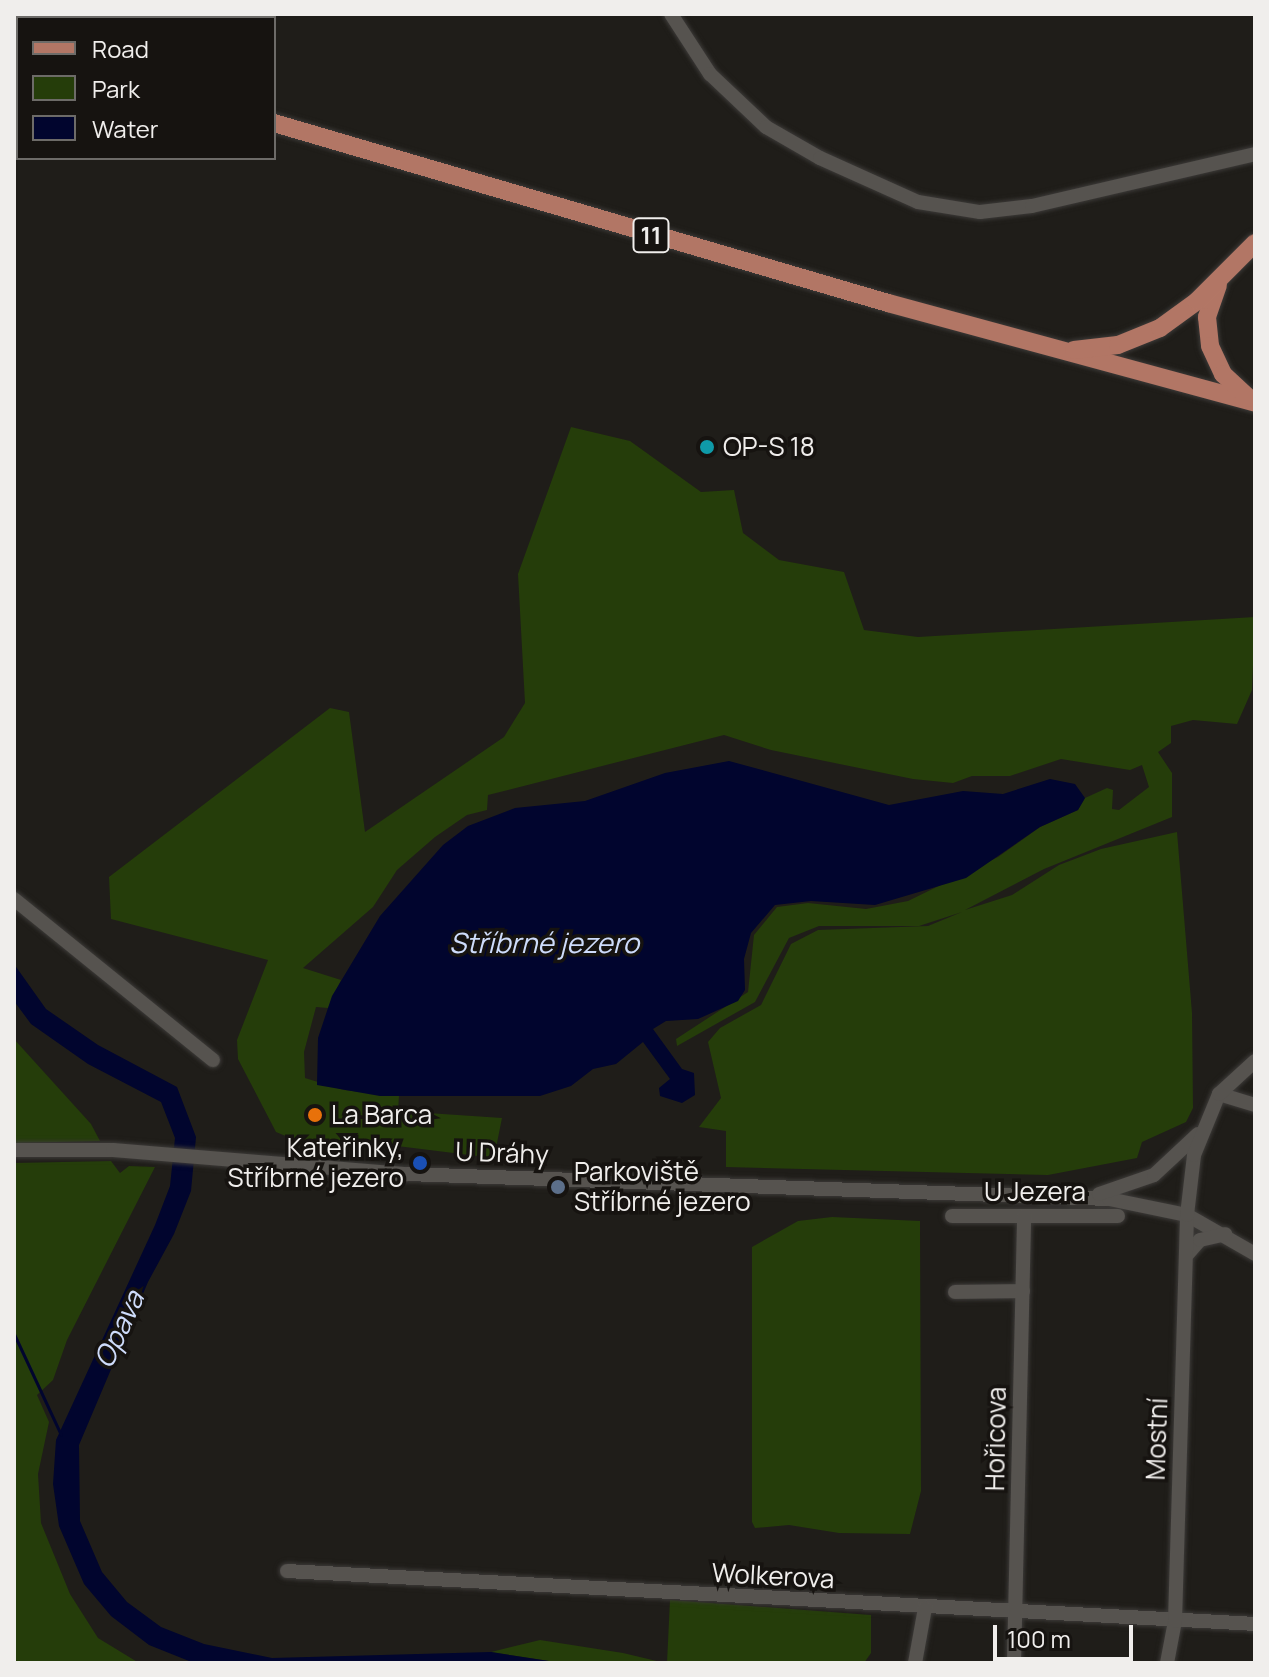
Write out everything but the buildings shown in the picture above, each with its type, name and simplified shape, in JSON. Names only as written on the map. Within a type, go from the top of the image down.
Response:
[{"type":"main road","name":"11","points":[[276,124],[1028,344],[1255,402]]},
{"type":"main road","points":[[1028,344],[1073,350],[1132,340],[1173,320],[1225,274],[1252,245]]},
{"type":"main road","points":[[1225,274],[1210,301],[1208,336],[1223,374],[1255,402]]},
{"type":"street","points":[[671,14],[710,74],[766,127],[820,158],[918,202],[980,212],[1032,206],[1255,154]]},
{"type":"street","points":[[14,899],[213,1060]]},
{"type":"street","name":"U Dráhy","points":[[14,1150],[119,1150],[407,1174],[1085,1197],[1142,1203],[1187,1215],[1199,1134],[1219,1094],[1255,1061]]},
{"type":"street","points":[[1219,1094],[1254,1104]]},
{"type":"street","name":"U Dráhy","points":[[1085,1197],[1154,1175],[1199,1134]]},
{"type":"street","points":[[1187,1215],[1225,1234],[1255,1254]]},
{"type":"street","name":"Mostní","points":[[1167,1663],[1175,1621],[1187,1215]]},
{"type":"street","name":"U Jezera","points":[[952,1216],[1118,1216]]},
{"type":"street","name":"Hořicova","points":[[1014,1663],[1024,1216]]},
{"type":"street","points":[[1186,1256],[1200,1240],[1225,1234]]},
{"type":"street","points":[[955,1292],[1023,1291]]},
{"type":"street","name":"Wolkerova","points":[[287,1571],[1255,1624]]},
{"type":"street","points":[[915,1663],[925,1608]]},
{"type":"green space","points":[[571,427],[630,441],[701,492],[734,490],[743,533],[779,560],[844,572],[864,630],[918,637],[1255,617],[1252,690],[1237,724],[1193,720],[1171,726],[1171,743],[1158,752],[1172,773],[1172,817],[1044,869],[965,910],[1012,895],[1059,865],[1101,849],[1177,832],[1192,1013],[1193,1108],[1186,1122],[1142,1142],[1137,1158],[1048,1175],[726,1167],[726,1131],[699,1127],[721,1098],[708,1042],[720,1028],[761,1005],[791,944],[818,930],[928,926],[962,912],[919,926],[819,926],[789,938],[755,1002],[677,1046],[676,1039],[748,992],[754,935],[777,907],[808,903],[866,909],[908,901],[998,857],[1040,827],[1078,810],[1085,798],[1107,788],[1113,790],[1112,809],[1119,810],[1149,787],[1142,765],[1130,770],[1061,759],[1010,776],[972,776],[953,783],[913,779],[771,750],[724,735],[488,795],[487,810],[467,815],[435,837],[397,870],[373,907],[303,968],[341,980],[328,1008],[316,1007],[304,1052],[305,1078],[344,1090],[399,1096],[398,1111],[502,1118],[494,1158],[397,1146],[307,1145],[276,1132],[238,1059],[237,1040],[268,960],[111,919],[109,877],[330,708],[349,712],[365,832],[504,737],[525,703],[518,574]]},
{"type":"green space","points":[[14,1039],[91,1124],[100,1141],[14,1143]]},
{"type":"green space","points":[[111,1161],[120,1173],[129,1166],[155,1167],[67,1340],[53,1380],[37,1395],[49,1422],[38,1474],[41,1523],[70,1594],[98,1638],[139,1663],[14,1663],[14,1163]]},
{"type":"green space","points":[[832,1217],[920,1221],[921,1491],[910,1534],[839,1533],[789,1525],[755,1528],[752,1522],[752,1247],[798,1221]]},
{"type":"green space","points":[[670,1600],[871,1615],[871,1653],[864,1663],[667,1663]]},
{"type":"green space","points":[[540,1640],[665,1663],[562,1663],[491,1652]]},
{"type":"water","name":"Stříbrné jezero","points":[[729,761],[889,805],[963,791],[1003,794],[1050,779],[1075,784],[1085,798],[1078,810],[1040,827],[966,878],[875,905],[811,901],[775,905],[751,933],[744,959],[745,990],[738,1001],[698,1019],[666,1021],[653,1029],[682,1069],[694,1073],[695,1095],[682,1103],[660,1096],[659,1088],[670,1079],[643,1042],[616,1064],[593,1069],[571,1086],[540,1096],[380,1096],[317,1085],[318,1038],[332,996],[380,916],[443,845],[468,826],[515,808],[585,801],[665,773]]},
{"type":"water","name":"Opava","points":[[14,964],[46,1009],[98,1045],[177,1087],[196,1137],[191,1191],[174,1234],[148,1282],[79,1445],[80,1521],[102,1572],[127,1602],[161,1627],[204,1644],[272,1658],[491,1652],[562,1663],[194,1663],[149,1645],[111,1616],[84,1584],[59,1526],[53,1484],[56,1440],[155,1225],[170,1186],[175,1138],[161,1102],[88,1064],[31,1024],[14,1001]]},
{"type":"waterway","points":[[14,1334],[61,1435]]},
{"type":"place","name":"OP-S 18","points":[[707,447]]},
{"type":"place","name":"La Barca","points":[[315,1115]]},
{"type":"place","name":"Kateřinky, Stříbrné jezero","points":[[420,1163]]},
{"type":"place","name":"Parkoviště Stříbrné jezero","points":[[558,1187]]}]
